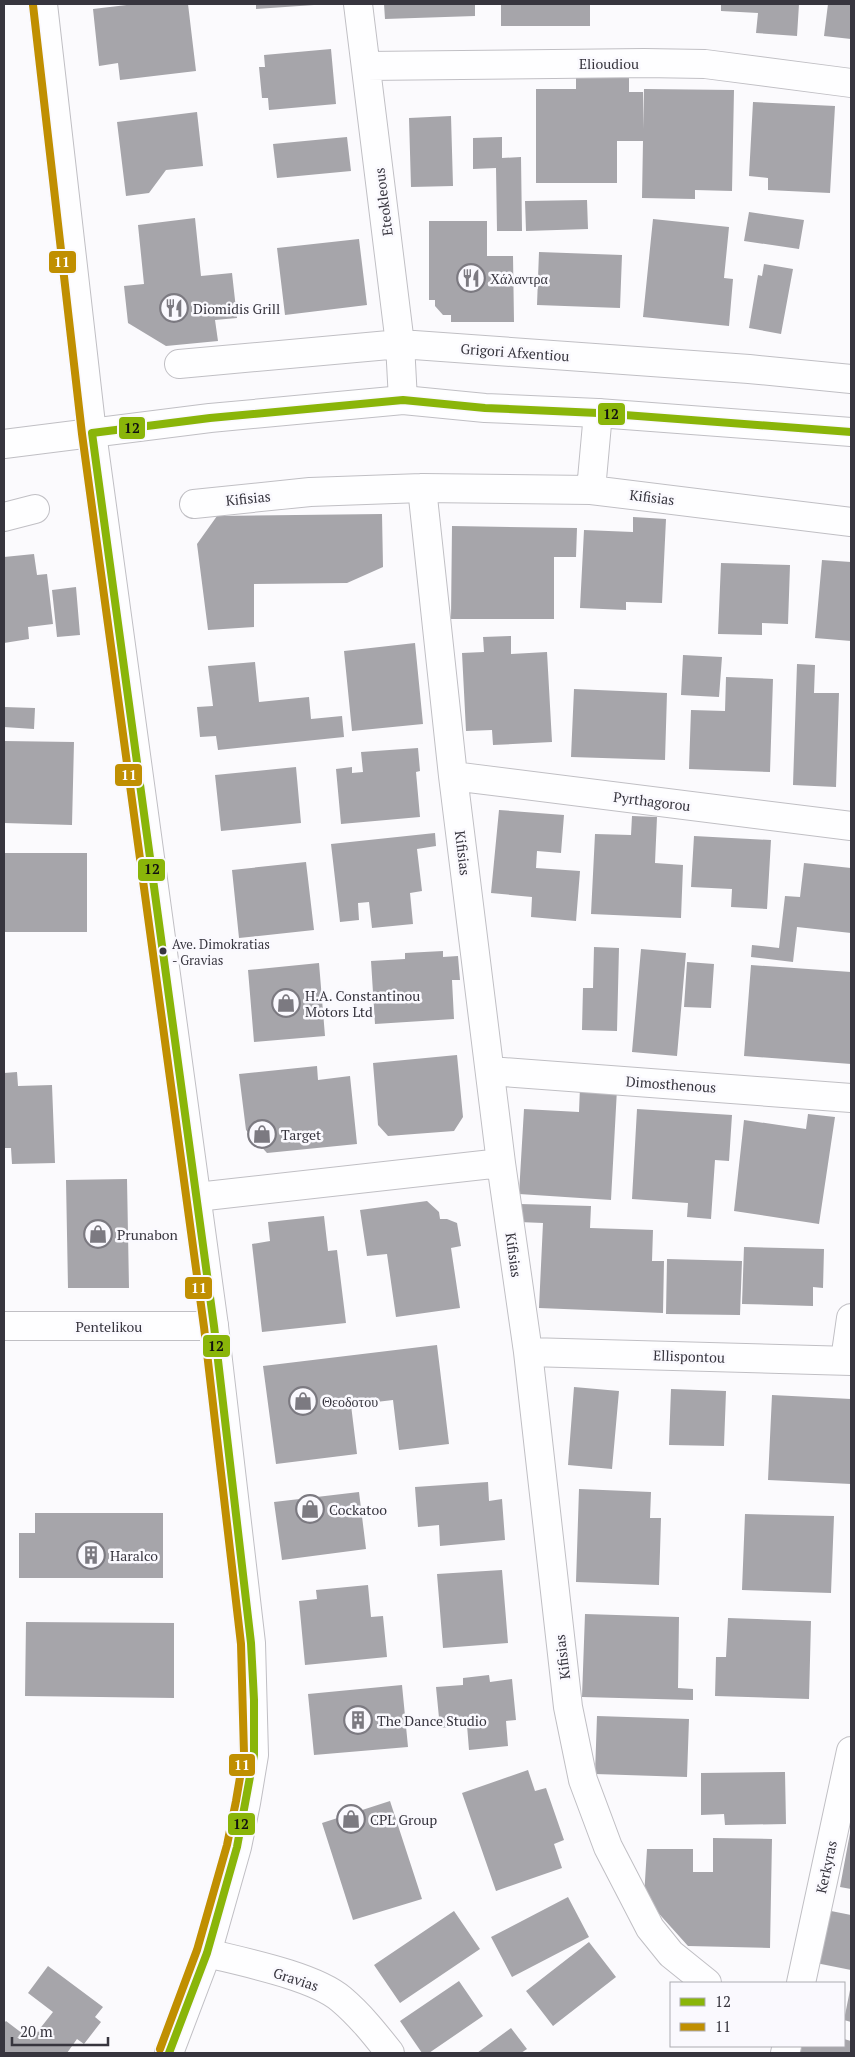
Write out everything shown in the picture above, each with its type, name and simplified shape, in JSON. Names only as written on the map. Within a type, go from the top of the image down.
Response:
[{"type":"street","points":[[43,4],[92,433],[214,1326],[251,1643],[254,1755],[237,1847],[205,1960],[186,2053]]},
{"type":"street","name":"Eteokleous","points":[[358,4],[400,344],[403,400]]},
{"type":"street","name":"Elioudiou","points":[[366,66],[705,64],[851,83]]},
{"type":"street","name":"Grigori Afxentiou","points":[[179,364],[400,344],[749,369],[851,379]]},
{"type":"street","points":[[4,444],[210,418],[403,400],[485,408],[598,413],[851,432]]},
{"type":"street","points":[[591,490],[598,413]]},
{"type":"street","name":"Kifisias","points":[[422,488],[454,776],[501,1163],[528,1352],[568,1706],[583,1780],[608,1847],[650,1928],[671,1954],[706,1982]]},
{"type":"street","name":"Kifisias","points":[[194,504],[310,492],[422,488],[591,490],[851,522]]},
{"type":"street","points":[[4,516],[34,509]]},
{"type":"street","name":"Pyrthagorou","points":[[454,776],[851,826]]},
{"type":"street","name":"Dimosthenous","points":[[490,1070],[851,1098]]},
{"type":"street","points":[[197,1197],[501,1163]]},
{"type":"street","points":[[848,1361],[851,1318]]},
{"type":"street","name":"Pentelikou","points":[[4,1326],[214,1326]]},
{"type":"street","name":"Ellispontou","points":[[528,1352],[848,1361]]},
{"type":"street","name":"Kerkyras","points":[[801,1982],[851,1752]]},
{"type":"street","points":[[169,2053],[205,1960]]},
{"type":"street","name":"Gravias","points":[[205,1960],[306,1979],[324,1987],[340,1998],[364,2020],[390,2053]]},
{"type":"building","points":[[135,4],[188,4],[196,71],[120,80],[118,63],[99,66],[93,9]]},
{"type":"building","points":[[256,4],[314,4],[314,5],[256,9]]},
{"type":"building","points":[[384,4],[475,4],[475,16],[385,19]]},
{"type":"building","points":[[501,4],[590,4],[590,26],[501,26]]},
{"type":"building","points":[[721,4],[799,4],[797,36],[756,33],[758,13],[721,11]]},
{"type":"building","points":[[828,4],[851,4],[851,39],[824,36]]},
{"type":"building","points":[[331,49],[336,104],[269,110],[268,98],[262,98],[259,67],[265,67],[264,55]]},
{"type":"building","points":[[576,76],[629,76],[629,92],[643,92],[643,129],[644,89],[734,90],[732,191],[695,190],[695,199],[642,198],[643,141],[617,141],[617,183],[536,183],[536,89],[576,89]]},
{"type":"building","points":[[753,102],[835,106],[830,193],[768,190],[768,178],[749,176]]},
{"type":"building","points":[[197,112],[203,166],[166,170],[149,193],[126,196],[117,122]]},
{"type":"building","points":[[451,116],[453,186],[411,187],[409,118]]},
{"type":"building","points":[[347,137],[351,171],[277,178],[273,144]]},
{"type":"building","points":[[502,137],[502,158],[521,157],[522,231],[497,231],[496,168],[473,169],[473,138]]},
{"type":"building","points":[[587,200],[588,229],[526,231],[525,201]]},
{"type":"building","points":[[749,212],[804,220],[799,249],[744,241]]},
{"type":"building","points":[[195,218],[201,276],[232,273],[237,318],[215,320],[218,341],[166,346],[128,323],[124,286],[144,284],[138,225]]},
{"type":"building","points":[[653,219],[729,227],[724,278],[733,279],[729,326],[643,317]]},
{"type":"building","name":"Χάλαντρα","points":[[429,221],[487,221],[487,256],[513,256],[514,322],[451,322],[451,315],[443,315],[435,306],[435,300],[429,300]]},
{"type":"building","points":[[359,239],[367,305],[285,315],[277,248]]},
{"type":"building","points":[[539,252],[622,255],[620,308],[537,305]]},
{"type":"building","points":[[764,264],[793,269],[781,334],[749,328],[758,275],[762,276]]},
{"type":"building","points":[[382,514],[383,567],[347,583],[254,584],[254,627],[208,630],[197,544],[217,516]]},
{"type":"building","points":[[633,517],[666,519],[662,603],[626,602],[626,610],[580,608],[584,530],[633,532]]},
{"type":"building","points":[[452,526],[577,528],[576,557],[554,557],[554,619],[451,619]]},
{"type":"building","points":[[34,554],[37,575],[47,574],[53,624],[28,627],[29,639],[4,643],[4,557]]},
{"type":"building","points":[[822,560],[851,562],[851,641],[815,638]]},
{"type":"building","points":[[721,563],[790,565],[788,624],[762,623],[762,635],[718,634]]},
{"type":"building","points":[[76,587],[80,635],[57,637],[52,590]]},
{"type":"building","points":[[511,636],[511,654],[547,652],[552,742],[493,745],[492,730],[466,731],[462,653],[484,652],[483,637]]},
{"type":"building","points":[[415,643],[423,724],[352,731],[344,651]]},
{"type":"building","points":[[683,655],[722,657],[719,697],[681,695]]},
{"type":"building","points":[[255,662],[259,702],[309,697],[311,719],[342,716],[344,737],[218,750],[216,736],[200,737],[197,707],[213,706],[208,666]]},
{"type":"building","points":[[797,664],[815,665],[814,693],[839,693],[836,787],[793,785]]},
{"type":"building","points":[[726,677],[773,679],[770,772],[689,769],[691,710],[725,711]]},
{"type":"building","points":[[574,689],[667,693],[665,760],[571,757]]},
{"type":"building","points":[[4,707],[35,708],[34,729],[4,727]]},
{"type":"building","points":[[4,741],[74,742],[72,825],[4,823]]},
{"type":"building","points":[[418,748],[420,771],[416,772],[420,817],[341,824],[336,769],[352,767],[352,773],[363,772],[361,752]]},
{"type":"building","points":[[296,767],[301,823],[221,831],[215,775]]},
{"type":"building","points":[[499,810],[564,815],[561,853],[537,851],[536,868],[580,871],[576,921],[531,917],[532,897],[491,893]]},
{"type":"building","points":[[632,816],[657,817],[655,863],[683,865],[681,918],[591,914],[595,834],[631,835]]},
{"type":"building","points":[[435,833],[436,846],[417,849],[422,891],[410,893],[413,924],[372,928],[369,902],[358,903],[359,920],[340,922],[331,844]]},
{"type":"building","points":[[694,836],[771,840],[767,909],[731,907],[732,889],[691,887]]},
{"type":"building","points":[[4,853],[87,853],[87,932],[4,932]]},
{"type":"building","points":[[306,862],[314,930],[239,938],[232,870]]},
{"type":"building","points":[[804,863],[851,868],[851,933],[797,927],[793,962],[751,957],[752,945],[779,948],[785,896],[800,897]]},
{"type":"building","points":[[594,947],[619,948],[617,1031],[582,1030],[583,988],[593,988]]},
{"type":"building","points":[[641,949],[686,953],[677,1056],[632,1052]]},
{"type":"building","points":[[443,951],[443,957],[458,956],[460,980],[452,980],[454,1019],[375,1024],[371,961],[405,959],[405,953]]},
{"type":"building","points":[[687,962],[714,964],[711,1008],[684,1007]]},
{"type":"building","name":"H.A. Constantinou Motors Ltd","points":[[319,963],[325,1036],[254,1042],[248,970]]},
{"type":"building","points":[[751,965],[851,972],[851,1064],[744,1056]]},
{"type":"building","points":[[457,1055],[463,1117],[454,1131],[388,1136],[378,1125],[373,1063]]},
{"type":"building","points":[[317,1066],[318,1080],[350,1076],[357,1144],[267,1153],[246,1130],[239,1074]]},
{"type":"building","points":[[17,1072],[18,1086],[52,1085],[55,1163],[12,1164],[11,1148],[4,1148],[4,1073]]},
{"type":"building","points":[[580,1087],[617,1089],[611,1200],[519,1194],[524,1109],[579,1112]]},
{"type":"building","points":[[637,1109],[732,1115],[729,1161],[715,1160],[711,1219],[687,1217],[688,1203],[632,1199]]},
{"type":"building","points":[[808,1114],[835,1117],[819,1224],[734,1211],[744,1120],[806,1129]]},
{"type":"building","name":"Prunabon","points":[[127,1179],[129,1288],[68,1288],[66,1180]]},
{"type":"building","points":[[427,1201],[439,1212],[440,1219],[447,1219],[457,1223],[461,1246],[451,1248],[460,1308],[396,1317],[387,1254],[367,1256],[360,1210]]},
{"type":"building","points":[[520,1204],[591,1206],[590,1228],[653,1230],[652,1261],[664,1261],[663,1313],[539,1308],[543,1223],[519,1222]]},
{"type":"building","points":[[324,1216],[328,1251],[337,1250],[346,1323],[262,1332],[252,1244],[270,1241],[268,1222]]},
{"type":"building","points":[[744,1247],[824,1249],[823,1288],[813,1287],[813,1306],[742,1304]]},
{"type":"building","points":[[667,1259],[742,1261],[740,1315],[666,1314]]},
{"type":"building","points":[[437,1345],[449,1444],[399,1450],[393,1400],[351,1405],[357,1454],[276,1464],[263,1366]]},
{"type":"building","points":[[574,1387],[619,1391],[612,1469],[568,1465]]},
{"type":"building","points":[[671,1389],[726,1391],[724,1446],[669,1445]]},
{"type":"building","points":[[772,1395],[851,1399],[851,1484],[768,1480]]},
{"type":"building","points":[[488,1482],[489,1501],[502,1499],[505,1540],[440,1546],[439,1525],[418,1527],[415,1487]]},
{"type":"building","points":[[579,1489],[651,1492],[650,1518],[661,1518],[659,1585],[576,1582]]},
{"type":"building","points":[[359,1492],[366,1549],[282,1560],[274,1502]]},
{"type":"building","name":"Haralco","points":[[35,1513],[163,1513],[163,1578],[19,1578],[19,1533],[35,1533]]},
{"type":"building","points":[[745,1514],[834,1516],[831,1593],[742,1590]]},
{"type":"building","points":[[502,1570],[508,1643],[443,1648],[437,1574]]},
{"type":"building","points":[[368,1585],[371,1617],[383,1616],[387,1657],[305,1665],[299,1601],[317,1599],[316,1590]]},
{"type":"building","points":[[585,1614],[679,1617],[678,1688],[693,1689],[693,1700],[582,1697]]},
{"type":"building","points":[[728,1618],[811,1621],[809,1699],[715,1696],[716,1657],[726,1657]]},
{"type":"building","points":[[26,1622],[174,1623],[174,1698],[25,1696]]},
{"type":"building","points":[[489,1675],[490,1682],[512,1679],[516,1720],[506,1721],[508,1746],[469,1750],[467,1725],[440,1728],[436,1687],[463,1685],[463,1678]]},
{"type":"building","name":"The Dance Studio","points":[[402,1685],[408,1747],[314,1755],[308,1694]]},
{"type":"building","points":[[597,1716],[689,1719],[687,1777],[595,1774]]},
{"type":"building","points":[[528,1770],[535,1791],[546,1788],[564,1840],[554,1844],[562,1868],[496,1891],[462,1793]]},
{"type":"building","points":[[785,1772],[786,1824],[725,1825],[724,1814],[701,1815],[701,1773]]},
{"type":"building","points":[[390,1801],[422,1899],[353,1920],[322,1823]]},
{"type":"building","points":[[851,1833],[851,1889],[840,1887]]},
{"type":"building","points":[[713,1838],[772,1839],[770,1948],[688,1946],[644,1897],[647,1849],[693,1849],[693,1872],[713,1872]]},
{"type":"building","points":[[568,1897],[589,1937],[512,1977],[491,1937]]},
{"type":"building","points":[[826,1910],[851,1915],[851,1970],[816,1963]]},
{"type":"building","points":[[454,1911],[480,1949],[400,2003],[374,1965]]},
{"type":"building","points":[[589,1942],[616,1977],[553,2026],[526,1991]]},
{"type":"building","points":[[48,1966],[103,2007],[95,2017],[101,2022],[84,2044],[77,2039],[67,2053],[4,2053],[4,2023],[6,2021],[31,2040],[53,2012],[28,1993]]},
{"type":"building","points":[[459,1981],[483,2016],[429,2053],[422,2053],[400,2021]]},
{"type":"building","points":[[851,1990],[851,2022],[845,2020]]},
{"type":"building","points":[[511,2028],[527,2049],[521,2053],[477,2053]]},
{"type":"building","points":[[845,2039],[851,2041],[851,2053],[796,2053],[798,2047],[845,2047]]},
{"type":"transit line","name":"11","points":[[33,5],[82,434],[204,1327],[241,1644],[244,1754],[236,1801],[227,1845],[197,1950],[160,2049]]},
{"type":"transit line","name":"12","points":[[169,2053],[207,1953],[237,1847],[254,1755],[254,1700],[251,1643],[214,1326],[92,433],[210,418],[403,400],[485,408],[598,413],[851,432]]},
{"type":"place","name":"Χάλαντρα","points":[[471,278]]},
{"type":"place","name":"Diomidis Grill","points":[[174,308]]},
{"type":"place","name":"Ave. Dimokratias - Gravias","points":[[163,951]]},
{"type":"place","name":"H.A. Constantinou Motors Ltd","points":[[286,1003]]},
{"type":"place","name":"Target","points":[[262,1134]]},
{"type":"place","name":"Prunabon","points":[[98,1234]]},
{"type":"place","name":"Θεοδοτου","points":[[303,1401]]},
{"type":"place","name":"Cockatoo","points":[[310,1509]]},
{"type":"place","name":"Haralco","points":[[91,1555]]},
{"type":"place","name":"The Dance Studio","points":[[358,1720]]},
{"type":"place","name":"CPL Group","points":[[351,1819]]}]
